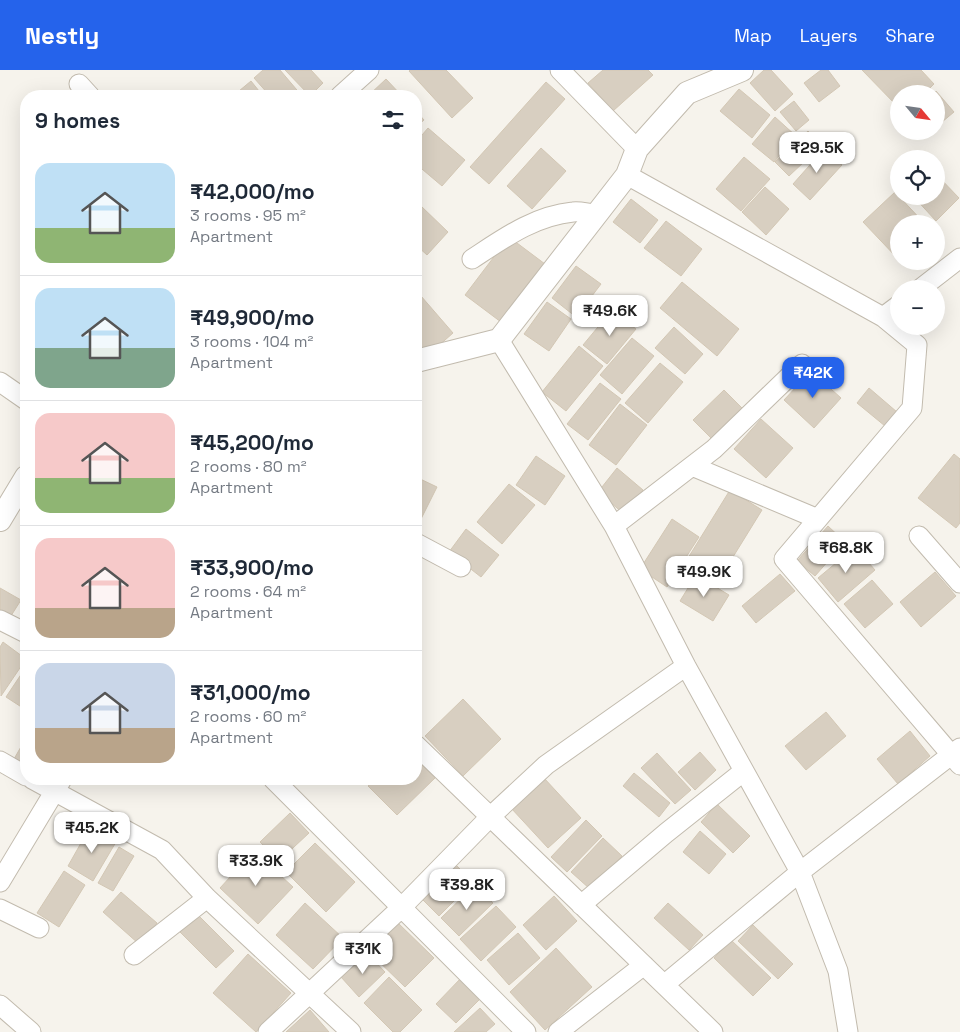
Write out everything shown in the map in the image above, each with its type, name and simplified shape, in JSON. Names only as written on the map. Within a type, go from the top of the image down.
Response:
[{"type":"street","points":[[347,90],[369,70]]},
{"type":"street","points":[[560,70],[637,149]]},
{"type":"street","points":[[422,359],[499,340],[627,176],[637,149],[687,93],[738,71]]},
{"type":"street","points":[[627,176],[883,317],[918,345],[912,408],[784,559],[957,756],[800,872],[665,984]]},
{"type":"street","points":[[472,259],[512,232],[539,219],[575,212],[596,214]]},
{"type":"street","points":[[932,280],[960,258]]},
{"type":"street","points":[[883,317],[890,312]]},
{"type":"street","points":[[499,340],[614,526],[686,666],[800,872],[838,971],[848,1032]]},
{"type":"street","points":[[614,526],[714,449],[802,364]]},
{"type":"street","points":[[0,382],[20,396]]},
{"type":"street","points":[[692,466],[818,519]]},
{"type":"street","points":[[0,520],[20,493]]},
{"type":"street","points":[[919,536],[960,583]]},
{"type":"street","points":[[422,546],[461,567]]},
{"type":"street","points":[[0,620],[20,630]]},
{"type":"street","points":[[268,1032],[401,908],[490,818],[546,765],[686,666]]},
{"type":"street","points":[[422,750],[490,818],[713,1032]]},
{"type":"street","points":[[0,761],[20,773]]},
{"type":"street","points":[[581,905],[666,833],[744,771]]},
{"type":"street","points":[[0,882],[58,785],[162,850],[207,898],[351,1032]]},
{"type":"street","points":[[279,785],[526,1032]]},
{"type":"street","points":[[134,955],[207,898]]},
{"type":"street","points":[[0,909],[39,928]]},
{"type":"street","points":[[558,1032],[644,965]]},
{"type":"street","points":[[0,1005],[31,1032]]},
{"type":"building","points":[[263,70],[280,70],[297,90],[265,90],[254,78]]},
{"type":"building","points":[[285,70],[311,70],[323,83],[316,90],[304,90]]},
{"type":"building","points":[[410,70],[446,70],[473,98],[452,118]]},
{"type":"building","points":[[603,70],[648,70],[653,75],[613,111],[588,83]]},
{"type":"building","points":[[764,70],[771,70],[793,94],[775,111],[750,83]]},
{"type":"building","points":[[821,70],[828,70],[840,86],[819,102],[804,83]]},
{"type":"building","points":[[862,70],[921,70],[934,84],[890,85],[890,99]]},
{"type":"building","points":[[386,79],[396,90],[374,90]]},
{"type":"building","points":[[251,81],[258,90],[240,90]]},
{"type":"building","points":[[546,82],[565,99],[489,184],[470,167]]},
{"type":"building","points":[[739,89],[770,115],[752,138],[720,111]]},
{"type":"building","points":[[794,101],[809,120],[796,131],[780,112]]},
{"type":"building","points":[[945,102],[954,112],[945,120]]},
{"type":"building","points":[[775,117],[796,136],[774,162],[752,144]]},
{"type":"building","points":[[428,128],[465,160],[442,186],[422,169],[422,135]]},
{"type":"building","points":[[808,131],[822,145],[789,176],[775,162]]},
{"type":"building","points":[[541,148],[566,171],[532,209],[507,186]]},
{"type":"building","points":[[824,149],[842,165],[810,200],[793,184]]},
{"type":"building","points":[[744,157],[770,179],[741,211],[716,189]]},
{"type":"building","points":[[945,183],[959,198],[942,215],[930,215],[921,205],[945,205]]},
{"type":"building","points":[[765,187],[789,209],[766,235],[742,212]]},
{"type":"building","points":[[890,197],[890,205],[907,205],[917,215],[890,215],[890,250],[863,222]]},
{"type":"building","points":[[631,199],[658,220],[640,243],[613,222]]},
{"type":"building","points":[[422,207],[448,232],[427,255],[422,250]]},
{"type":"building","points":[[666,221],[702,249],[681,276],[644,248]]},
{"type":"building","points":[[509,237],[545,264],[501,322],[465,295]]},
{"type":"building","points":[[576,266],[601,284],[576,317],[552,298]]},
{"type":"building","points":[[682,282],[739,329],[717,356],[660,308]]},
{"type":"building","points":[[422,297],[453,333],[428,355],[422,348]]},
{"type":"building","points":[[547,302],[571,319],[549,351],[524,334]]},
{"type":"building","points":[[612,310],[636,329],[607,364],[583,345]]},
{"type":"building","points":[[674,327],[703,354],[685,374],[655,348]]},
{"type":"building","points":[[632,338],[654,356],[622,394],[600,375]]},
{"type":"building","points":[[579,346],[603,366],[566,411],[542,392]]},
{"type":"building","points":[[660,363],[683,382],[648,423],[625,403]]},
{"type":"building","points":[[811,371],[841,398],[814,428],[784,400]]},
{"type":"building","points":[[600,383],[621,399],[588,440],[567,424]]},
{"type":"building","points":[[869,388],[897,412],[885,426],[857,403]]},
{"type":"building","points":[[724,390],[745,411],[714,441],[693,420]]},
{"type":"building","points":[[620,404],[647,425],[616,465],[589,445]]},
{"type":"building","points":[[761,419],[793,448],[766,478],[734,449]]},
{"type":"building","points":[[954,454],[960,459],[960,523],[956,528],[918,498]]},
{"type":"building","points":[[536,456],[565,476],[545,505],[516,485]]},
{"type":"building","points":[[617,468],[643,490],[623,513],[598,492]]},
{"type":"building","points":[[422,480],[437,487],[422,517]]},
{"type":"building","points":[[509,484],[535,505],[502,544],[477,522]]},
{"type":"building","points":[[730,490],[762,510],[720,578],[688,558]]},
{"type":"building","points":[[672,519],[699,537],[667,587],[640,569]]},
{"type":"building","points":[[828,526],[845,542],[815,576],[797,561]]},
{"type":"building","points":[[466,529],[499,555],[481,577],[449,552]]},
{"type":"building","points":[[855,547],[875,570],[838,602],[818,578]]},
{"type":"building","points":[[935,572],[956,596],[921,627],[900,602]]},
{"type":"building","points":[[780,574],[795,591],[756,623],[742,606]]},
{"type":"building","points":[[696,575],[729,595],[713,621],[680,601]]},
{"type":"building","points":[[872,580],[893,604],[865,628],[844,604]]},
{"type":"building","points":[[0,588],[20,599],[20,602],[9,619],[0,614]]},
{"type":"building","points":[[3,642],[20,655],[20,668],[1,696],[0,647]]},
{"type":"building","points":[[20,676],[20,706],[6,697]]},
{"type":"building","points":[[463,699],[501,739],[463,776],[425,736]]},
{"type":"building","points":[[826,712],[846,736],[806,770],[785,746]]},
{"type":"building","points":[[910,731],[930,756],[898,784],[877,759]]},
{"type":"building","points":[[20,748],[20,762],[14,759]]},
{"type":"building","points":[[700,752],[716,770],[695,790],[678,772]]},
{"type":"building","points":[[657,753],[691,790],[675,804],[641,768]]},
{"type":"building","points":[[422,762],[437,776],[397,815],[368,786],[422,785]]},
{"type":"building","points":[[634,773],[670,803],[659,817],[623,786]]},
{"type":"building","points":[[544,778],[581,818],[548,848],[511,808]]},
{"type":"building","points":[[717,804],[750,836],[733,853],[701,822]]},
{"type":"building","points":[[290,813],[309,833],[279,861],[260,842]]},
{"type":"building","points":[[586,820],[602,836],[567,872],[551,857]]},
{"type":"building","points":[[90,827],[116,842],[93,881],[68,866]]},
{"type":"building","points":[[700,831],[726,854],[709,874],[683,852]]},
{"type":"building","points":[[603,838],[622,856],[590,889],[571,872]]},
{"type":"building","points":[[315,843],[355,882],[326,912],[286,872]]},
{"type":"building","points":[[119,847],[134,856],[113,891],[98,883]]},
{"type":"building","points":[[254,851],[293,887],[258,924],[220,888]]},
{"type":"building","points":[[454,863],[473,882],[439,916],[420,897]]},
{"type":"building","points":[[64,871],[85,885],[59,927],[37,913]]},
{"type":"building","points":[[475,885],[493,903],[459,936],[441,918]]},
{"type":"building","points":[[121,892],[157,923],[139,944],[103,912]]},
{"type":"building","points":[[554,896],[577,921],[546,950],[523,925]]},
{"type":"building","points":[[305,903],[343,938],[313,969],[276,935]]},
{"type":"building","points":[[668,903],[703,935],[689,950],[654,918]]},
{"type":"building","points":[[496,906],[516,927],[481,961],[460,939]]},
{"type":"building","points":[[197,914],[234,951],[216,968],[180,932]]},
{"type":"building","points":[[396,921],[434,958],[405,987],[367,950]]},
{"type":"building","points":[[753,925],[793,964],[778,979],[738,941]]},
{"type":"building","points":[[518,933],[540,958],[509,985],[487,960]]},
{"type":"building","points":[[731,940],[771,978],[753,996],[714,958]]},
{"type":"building","points":[[556,948],[592,987],[545,1030],[510,992]]},
{"type":"building","points":[[367,953],[385,972],[359,997],[341,977]]},
{"type":"building","points":[[248,954],[291,993],[256,1032],[213,993]]},
{"type":"building","points":[[389,977],[422,1010],[400,1032],[393,1032],[364,1003]]},
{"type":"building","points":[[462,977],[482,997],[456,1023],[436,1004]]},
{"type":"building","points":[[480,1008],[495,1024],[486,1032],[454,1032]]},
{"type":"building","points":[[310,1010],[329,1032],[286,1032]]}]
